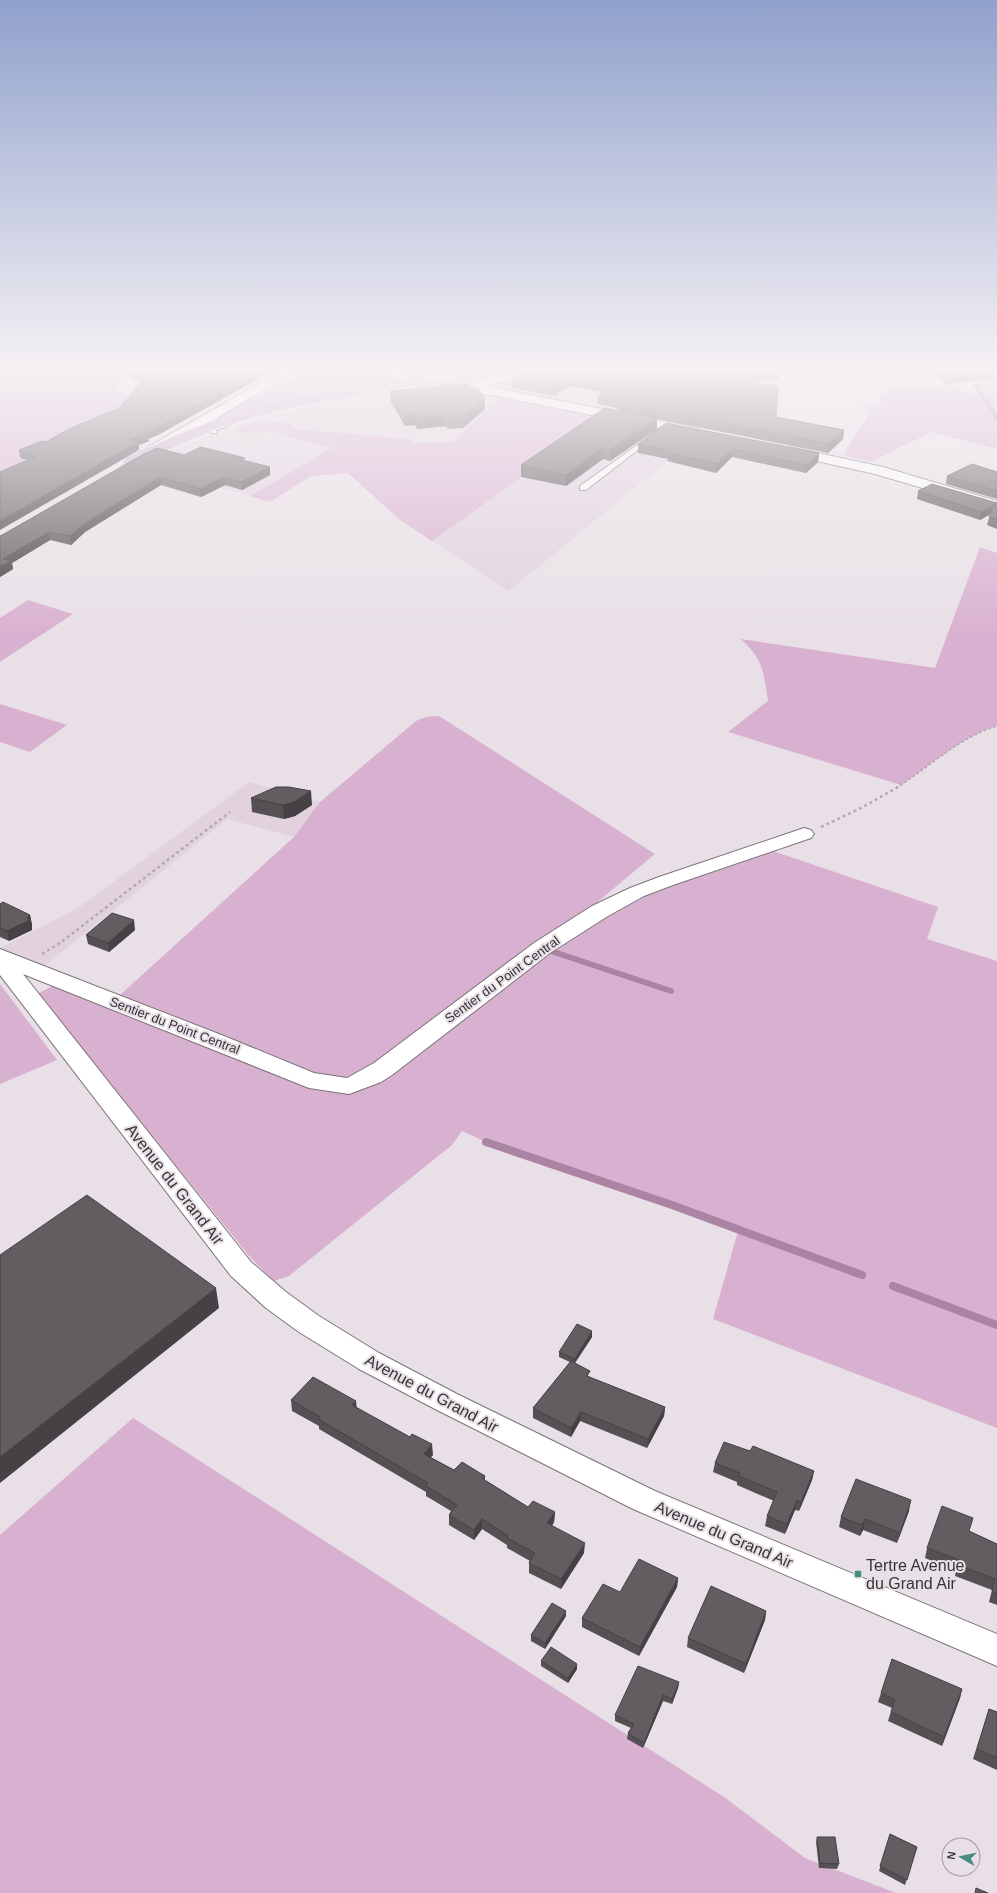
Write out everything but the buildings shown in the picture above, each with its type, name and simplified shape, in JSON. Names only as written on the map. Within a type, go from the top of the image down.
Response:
[{"type":"main road","points":[[138,459],[120,470],[146,459]]},
{"type":"street","points":[[831,459],[878,470],[997,506]]},
{"type":"street","name":"Sentier du Point Central","points":[[0,956],[10,962],[216,1041],[309,1080],[348,1086],[372,1076],[383,1069],[542,948],[600,910],[637,892],[666,881],[804,834]]},
{"type":"street","name":"Avenue du Grand Air","points":[[10,962],[241,1269],[276,1300],[309,1324],[376,1365],[644,1500],[997,1650]]},
{"type":"lane","points":[[583,488],[622,459]]},
{"type":"path","points":[[804,834],[840,819],[901,785],[982,730],[997,726]]},
{"type":"path","points":[[10,962],[60,943],[230,812]]},
{"type":"shaded area","points":[[0,459],[23,459],[42,464],[0,481]]},
{"type":"shaded area","points":[[153,459],[313,459],[250,496],[137,466]]},
{"type":"shaded area","points":[[312,459],[547,459],[432,541],[400,520],[348,473],[311,476],[270,502],[250,496]]},
{"type":"shaded area","points":[[547,459],[670,459],[509,591],[432,541]]},
{"type":"shaded area","points":[[860,459],[876,459],[871,462]]},
{"type":"shaded area","points":[[980,547],[997,553],[997,726],[986,729],[974,735],[948,751],[901,785],[728,732],[768,701],[765,681],[758,660],[741,639],[935,668]]},
{"type":"shaded area","points":[[28,600],[73,614],[0,662],[0,618]]},
{"type":"shaded area","points":[[0,704],[67,725],[30,752],[0,742]]},
{"type":"shaded area","points":[[439,716],[655,854],[576,920],[362,1077],[336,1081],[321,1076],[120,995],[294,837],[320,802],[416,721],[426,717]]},
{"type":"shaded area","points":[[249,782],[320,802],[294,837],[227,819],[43,967],[0,950],[0,948],[78,908]]},
{"type":"shaded area","points":[[773,851],[938,907],[927,939],[997,961],[997,1428],[713,1319],[738,1231],[486,1142],[462,1131],[452,1145],[289,1276],[274,1281],[250,1257],[37,994],[56,984],[347,1090],[548,950],[648,892]]},
{"type":"shaded area","points":[[0,984],[57,1060],[0,1084]]},
{"type":"shaded area","points":[[133,1418],[724,1797],[805,1858],[896,1893],[0,1893],[0,1535]]},
{"type":"waterway","points":[[548,950],[671,991]]},
{"type":"waterway","points":[[486,1142],[672,1205],[862,1275]]},
{"type":"waterway","points":[[893,1286],[997,1325]]},
{"type":"place","name":"Tertre Avenue du Grand Air","points":[[858,1574]]}]
